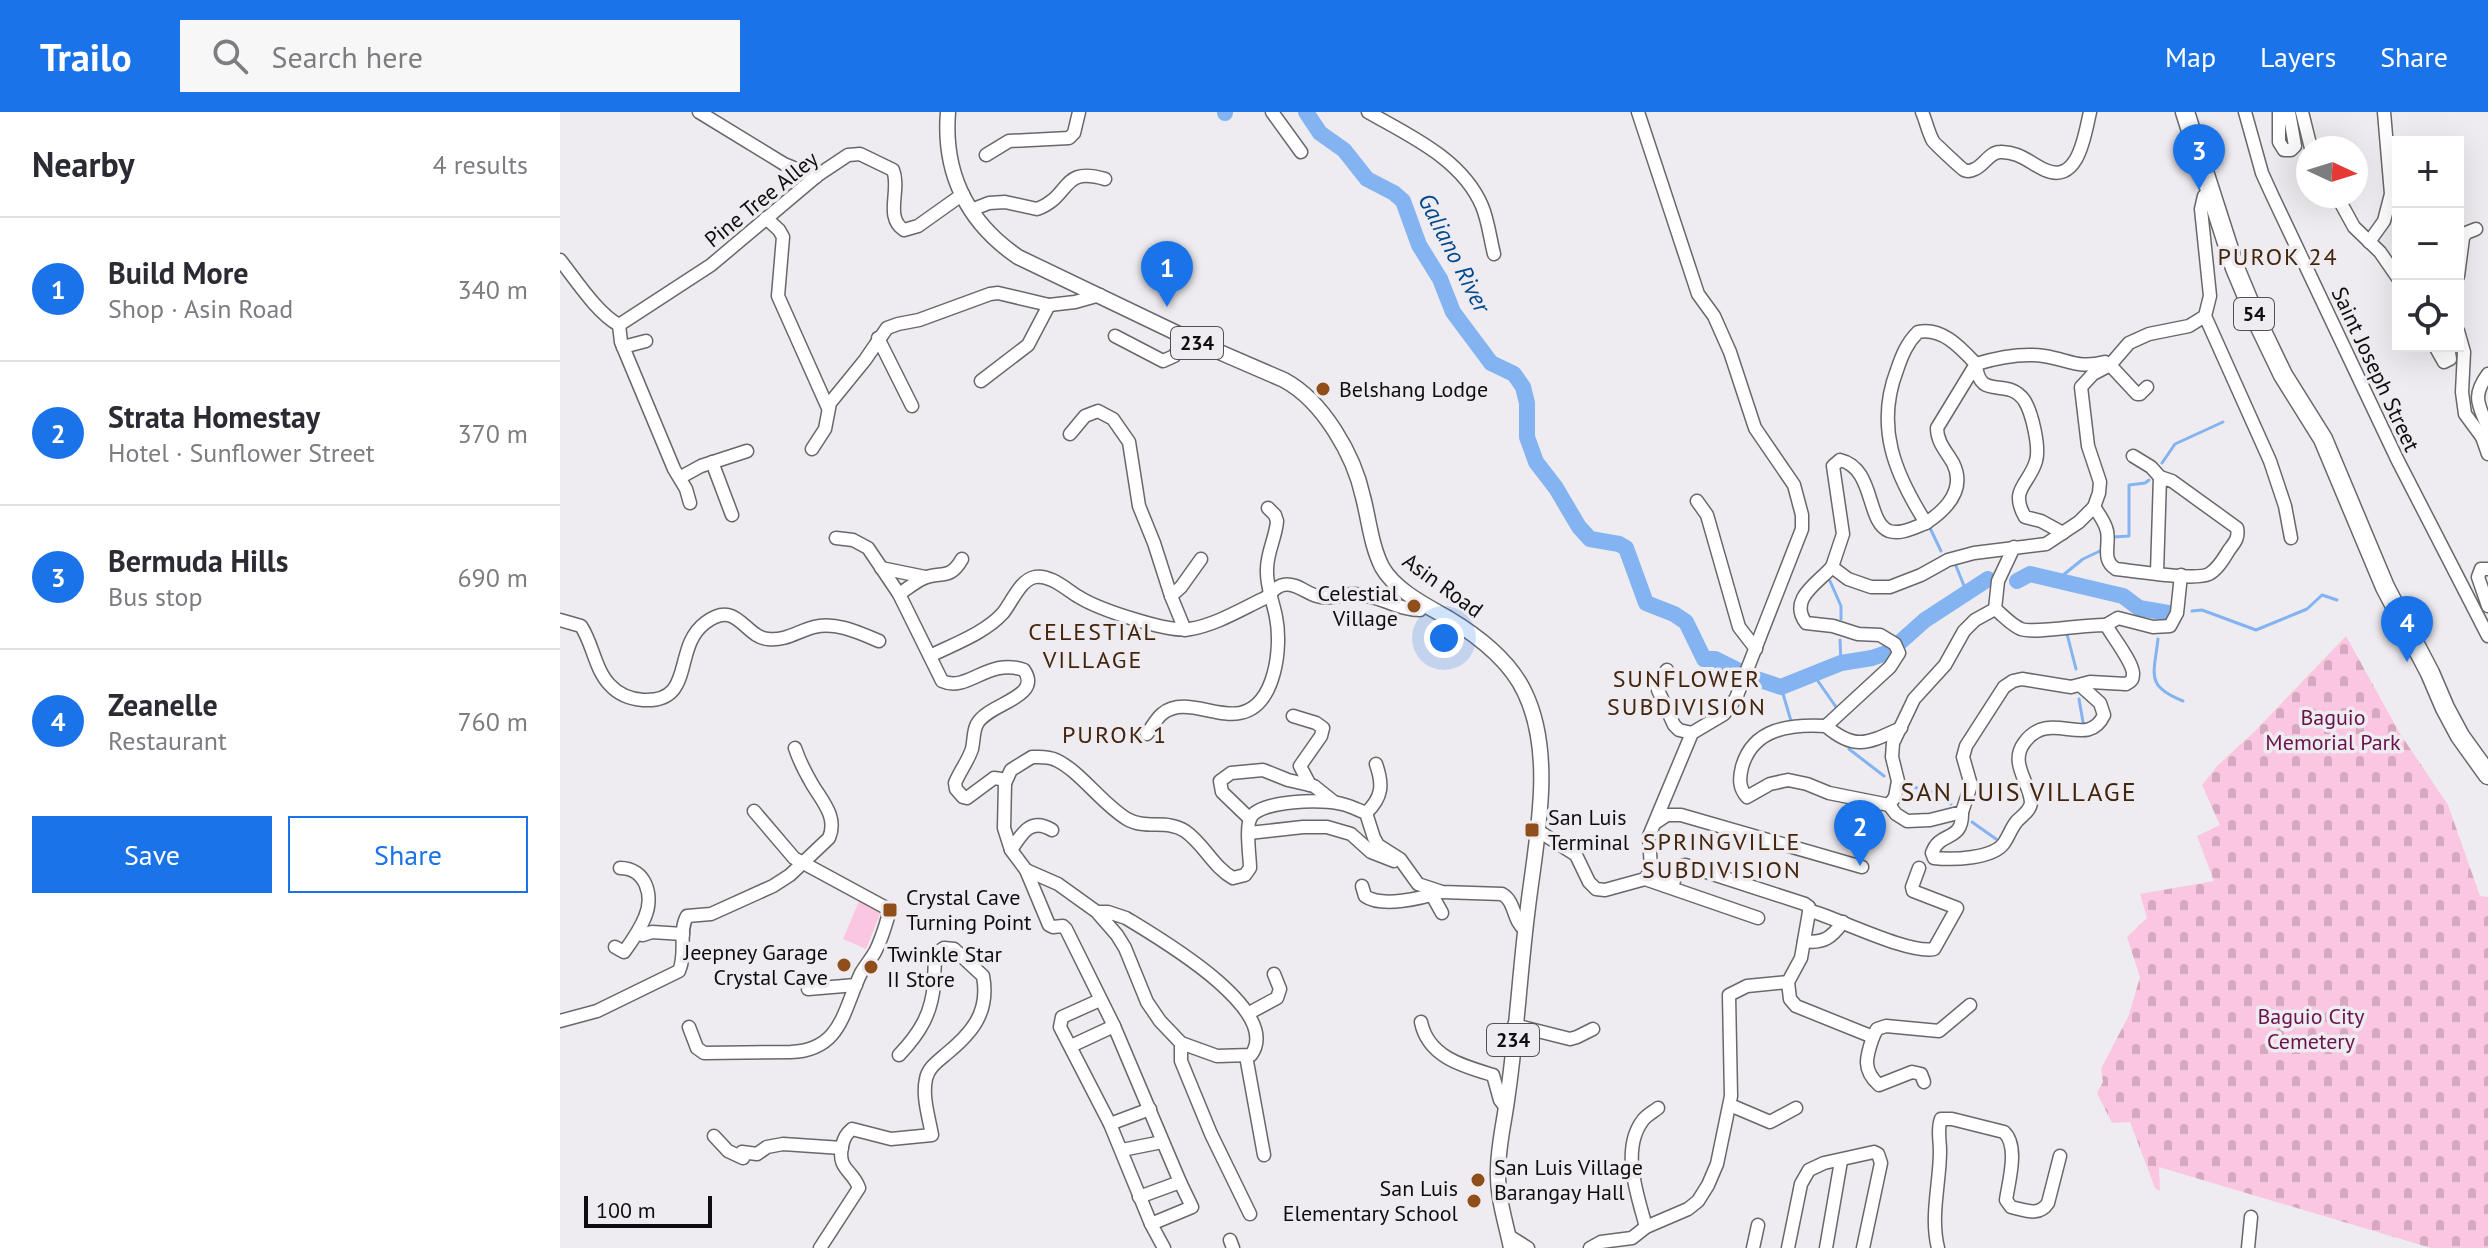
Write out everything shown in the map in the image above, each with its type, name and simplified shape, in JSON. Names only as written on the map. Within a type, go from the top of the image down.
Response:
[{"type":"highway","name":"54","points":[[2185,112],[2235,268],[2270,349],[2323,439],[2385,587],[2445,708],[2460,736],[2488,775]]},
{"type":"main road","name":"Asin Road","points":[[948,112],[946,133],[952,173],[971,210],[994,240],[1018,257],[1291,384],[1320,411],[1342,443],[1363,493],[1374,546],[1388,577],[1424,605],[1480,639],[1507,666],[1523,689],[1541,743],[1537,830],[1498,1169],[1500,1200],[1510,1242]]},
{"type":"street","points":[[699,112],[772,157],[816,177]]},
{"type":"street","points":[[986,155],[1014,140],[1069,138],[1074,133],[1079,112]]},
{"type":"street","points":[[1272,112],[1301,152]]},
{"type":"street","points":[[1368,112],[1449,161],[1483,207],[1494,254]]},
{"type":"street","points":[[1638,112],[1691,278],[1714,316],[1730,352],[1755,428],[1794,485],[1803,522],[1736,698],[1724,714],[1692,733],[1649,836],[1651,869],[1645,879]]},
{"type":"street","points":[[1922,112],[1935,144],[1964,170],[1972,171],[1980,167],[1999,152],[2023,157],[2045,170],[2057,172],[2067,169],[2077,159],[2090,112]]},
{"type":"street","name":"Saint Joseph Street","points":[[2245,112],[2262,173],[2272,195],[2397,459],[2488,636]]},
{"type":"street","points":[[2279,112],[2279,142],[2284,150],[2291,150],[2295,146],[2289,112]]},
{"type":"street","points":[[2302,112],[2308,136]]},
{"type":"street","points":[[2369,242],[2384,221],[2391,194],[2384,112]]},
{"type":"street","name":"Pine Tree Alley","points":[[619,325],[711,265],[816,177],[853,153],[893,170],[896,178],[894,216],[896,224],[904,230],[918,226],[963,194]]},
{"type":"street","points":[[971,210],[989,203],[1005,202],[1037,209],[1055,199],[1074,177],[1088,174],[1105,179]]},
{"type":"street","points":[[2209,192],[2204,196],[2201,209],[2210,296],[2205,316],[2270,461],[2285,506],[2291,538]]},
{"type":"street","points":[[2344,208],[2354,227],[2385,257],[2392,268]]},
{"type":"street","points":[[766,218],[783,237],[778,296],[828,408]]},
{"type":"street","points":[[2464,236],[2476,229]]},
{"type":"street","points":[[560,260],[592,300],[619,325],[623,347],[690,503]]},
{"type":"street","points":[[812,449],[825,429],[828,408],[834,396],[891,325],[919,320],[990,294],[998,293],[1049,305],[1100,295]]},
{"type":"street","points":[[981,381],[1028,345],[1049,305]]},
{"type":"street","points":[[1832,567],[1848,579],[1871,587],[1890,587],[1948,560],[1974,553],[2046,544],[2063,533],[2094,507],[2099,493],[2100,482],[2088,446],[2081,387],[2093,374],[2113,362],[2129,343],[2149,334],[2189,326],[2205,316]]},
{"type":"street","points":[[1926,523],[1912,501],[1887,433],[1887,400],[1902,354],[1910,340],[1918,332],[1929,330],[1950,340],[1976,364],[1977,379],[1983,385],[2012,390],[2024,399],[2037,443],[2036,461],[2019,492],[2018,505],[2025,517],[2041,521],[2063,533]]},
{"type":"street","points":[[1115,336],[1163,361],[1174,356],[1187,338]]},
{"type":"street","points":[[878,338],[912,406]]},
{"type":"street","points":[[623,347],[646,341]]},
{"type":"street","points":[[2438,352],[2444,362],[2450,359],[2449,352]]},
{"type":"street","points":[[2464,352],[2462,392],[2465,414],[2482,437],[2488,454]]},
{"type":"street","points":[[1962,812],[1930,820],[1907,821],[1889,805],[1829,793],[1788,780],[1770,784],[1747,797],[1741,790],[1745,757],[1757,740],[1790,728],[1826,726],[1890,667],[1897,649],[1880,635],[1858,634],[1833,626],[1806,623],[1801,616],[1801,605],[1807,590],[1832,567],[1843,534],[1833,466],[1840,460],[1850,462],[1859,471],[1881,526],[1891,532],[1905,531],[1926,523],[1949,505],[1956,491],[1954,465],[1937,437],[1937,428],[1976,364],[2032,355],[2088,367],[2113,362]]},
{"type":"street","points":[[2113,362],[2137,394],[2147,387]]},
{"type":"street","points":[[2482,437],[2488,428],[2477,392],[2488,374]]},
{"type":"street","points":[[1070,434],[1085,416],[1098,411],[1113,419],[1126,434],[1132,452],[1139,506],[1185,630]]},
{"type":"street","points":[[681,477],[712,462],[747,451]]},
{"type":"street","points":[[2094,507],[2107,533],[2107,560],[2116,569],[2204,576],[2211,573],[2227,553],[2239,533],[2231,521],[2172,481],[2160,477],[2133,456]]},
{"type":"street","points":[[712,462],[732,515]]},
{"type":"street","points":[[2157,573],[2160,477]]},
{"type":"street","points":[[1697,501],[1707,515],[1739,627],[1754,653]]},
{"type":"street","points":[[1147,734],[1161,715],[1177,707],[1230,714],[1245,712],[1259,701],[1271,682],[1278,652],[1277,618],[1267,570],[1277,521],[1268,508]]},
{"type":"street","points":[[836,538],[861,542],[868,548],[899,594],[942,681],[958,684],[995,667],[1014,667],[1024,670],[1029,677],[1026,690],[986,714],[977,723],[969,756],[955,785],[959,793],[967,798],[994,778],[1005,783]]},
{"type":"street","points":[[1995,609],[1998,581],[2014,547]]},
{"type":"street","points":[[881,568],[939,577],[952,573],[962,559]]},
{"type":"street","points":[[1171,596],[1201,559]]},
{"type":"street","points":[[2488,569],[2481,569],[2478,577],[2488,606]]},
{"type":"street","points":[[1995,609],[2017,628],[2031,631],[2106,625],[2118,618],[2153,627],[2170,626],[2177,613],[2181,575]]},
{"type":"street","points":[[899,594],[925,577]]},
{"type":"street","points":[[930,656],[990,625],[1003,613],[1021,587],[1036,577],[1052,581],[1111,613],[1185,630],[1202,626],[1270,596],[1277,587],[1291,585],[1319,597],[1357,594],[1406,610],[1420,610],[1424,605]]},
{"type":"street","points":[[1889,805],[1895,797],[1898,781],[1892,757],[1893,743],[1914,699],[1945,665],[1964,631],[1975,620],[1995,609]]},
{"type":"street","points":[[560,620],[581,626],[610,685],[635,699],[657,700],[673,690],[681,678],[684,655],[693,635],[713,617],[724,615],[738,618],[763,639],[782,639],[823,625],[855,631],[879,641]]},
{"type":"street","points":[[2081,686],[2100,703],[2104,715],[2100,724],[2083,731],[2056,726],[2038,731],[2024,743],[2019,754],[2019,766],[2031,801],[2029,809],[2013,825],[2004,844],[1996,851],[1981,856],[1934,858],[1932,853],[1936,843],[1959,831],[1962,824],[1962,812],[1971,785],[1963,757],[1966,746],[2004,687],[2022,679],[2052,685],[2081,686],[2090,682],[2126,684],[2131,680],[2133,673],[2130,665],[2106,625]]},
{"type":"street","points":[[1667,670],[1658,681],[1658,690],[1674,725],[1679,730],[1692,733]]},
{"type":"street","points":[[1293,716],[1323,728],[1321,736],[1300,766],[1310,785]]},
{"type":"street","points":[[1826,726],[1840,738],[1863,743],[1901,728]]},
{"type":"street","points":[[560,1021],[587,1015],[679,971],[687,916],[711,914],[773,886],[829,838],[832,830],[827,807],[801,765],[795,748]]},
{"type":"street","points":[[1151,1224],[1192,1207],[1114,1026],[1065,927],[1050,926],[1046,921],[1026,870],[1011,850],[1002,817],[1005,783],[1011,770],[1032,757],[1056,760],[1126,819],[1145,824],[1172,824],[1182,829],[1196,839],[1233,878],[1245,875],[1250,868],[1250,819],[1256,812],[1277,805],[1318,801],[1334,802],[1366,813]]},
{"type":"street","points":[[1366,813],[1382,790],[1376,764]]},
{"type":"street","points":[[1250,819],[1225,797],[1220,785],[1224,777],[1231,773],[1263,770],[1310,785],[1334,802]]},
{"type":"street","points":[[689,1027],[697,1048],[704,1053],[806,1051],[817,1047],[838,1028],[862,970],[878,946],[890,910],[802,864],[783,848],[754,811]]},
{"type":"street","points":[[1366,813],[1378,845],[1401,860],[1418,884],[1437,893]]},
{"type":"street","points":[[1653,825],[1667,815],[1681,815],[1862,867]]},
{"type":"street","points":[[1011,850],[1034,825],[1052,830]]},
{"type":"street","points":[[1249,833],[1327,827],[1351,834],[1378,856],[1401,860]]},
{"type":"street","points":[[1537,830],[1576,855],[1589,882],[1596,889],[1605,890],[1645,879],[1758,918]]},
{"type":"street","points":[[1672,887],[1678,868],[1685,865],[1889,941],[1922,950],[1934,949],[1957,908],[1913,891],[1919,868]]},
{"type":"street","points":[[615,947],[624,952],[637,934],[646,916],[648,890],[638,872],[620,868]]},
{"type":"street","points":[[1026,870],[1058,884],[1097,912],[1125,948],[1147,1002],[1181,1043],[1217,1056],[1251,1055],[1256,1046],[1256,1031],[1249,1013],[1225,988],[1142,928],[1117,914],[1097,912]]},
{"type":"street","points":[[1362,886],[1365,896],[1374,900],[1409,900],[1437,893],[1502,894],[1509,898],[1516,920],[1525,930]]},
{"type":"street","points":[[1437,893],[1442,913]]},
{"type":"street","points":[[1812,910],[1801,958],[1788,982],[1790,999],[1796,1006],[1873,1037]]},
{"type":"street","points":[[1804,941],[1823,942],[1843,922]]},
{"type":"street","points":[[637,934],[683,934]]},
{"type":"street","points":[[820,1248],[859,1188],[858,1182],[842,1164],[846,1134],[852,1129],[891,1139],[932,1135],[925,1080],[937,1061],[969,1035],[984,1000],[983,976],[954,949],[944,948],[938,952],[931,1008],[921,1030],[899,1055]]},
{"type":"street","points":[[1249,1013],[1277,998],[1280,989],[1274,974]]},
{"type":"street","points":[[1590,1248],[1601,1242],[1628,1239],[1646,1227],[1688,1209],[1702,1195],[1717,1164],[1730,1105],[1729,995],[1747,986],[1788,982]]},
{"type":"street","points":[[808,989],[856,985]]},
{"type":"street","points":[[1100,1000],[1062,1017],[1060,1027],[1110,1124],[1139,1197],[1164,1248]]},
{"type":"street","points":[[1924,1082],[1916,1071],[1883,1085],[1874,1081],[1865,1061],[1877,1029],[1886,1026],[1939,1031],[1970,1005]]},
{"type":"street","points":[[1421,1022],[1427,1040],[1441,1054],[1464,1067],[1493,1075],[1500,1100],[1506,1108]]},
{"type":"street","points":[[1514,1025],[1570,1039],[1593,1029]]},
{"type":"street","points":[[1071,1046],[1114,1026]]},
{"type":"street","points":[[1181,1043],[1181,1061],[1211,1134],[1250,1214]]},
{"type":"street","points":[[1246,1056],[1264,1155]]},
{"type":"street","points":[[1730,1105],[1770,1122],[1796,1108]]},
{"type":"street","points":[[1646,1227],[1635,1181],[1633,1145],[1641,1123],[1658,1108]]},
{"type":"street","points":[[1110,1124],[1150,1109]]},
{"type":"street","points":[[1938,1248],[1935,1228],[1940,1150],[1938,1128],[1941,1119],[1952,1119],[2008,1135],[2012,1145],[2006,1200],[2011,1207],[2034,1212],[2044,1209],[2060,1156]]},
{"type":"street","points":[[714,1136],[728,1151],[743,1158],[742,1152],[757,1154],[767,1147],[783,1144],[842,1148]]},
{"type":"street","points":[[1122,1150],[1162,1142]]},
{"type":"street","points":[[1788,1248],[1804,1178],[1809,1170],[1817,1165],[1874,1152],[1881,1163],[1863,1248]]},
{"type":"street","points":[[1826,1248],[1841,1161]]},
{"type":"street","points":[[1139,1197],[1180,1182]]},
{"type":"street","points":[[2248,1248],[2251,1217]]},
{"type":"street","points":[[1753,1248],[1758,1225]]},
{"type":"street","points":[[1510,1242],[1528,1248]]},
{"type":"green space","name":"Baguio City Cemetery","points":[[2346,636],[2399,732],[2448,805],[2480,896],[2488,897],[2488,1248],[2431,1248],[2159,1167],[2160,1191],[2155,1188],[2130,1122],[2112,1123],[2097,1093],[2103,1082],[2101,1069],[2129,1015],[2140,977],[2127,937],[2147,918],[2140,894],[2214,881],[2197,836],[2220,825],[2202,785]]},
{"type":"green space","points":[[860,899],[882,909],[866,949],[843,939]]},
{"type":"waterway","name":"Galiano River","points":[[1306,112],[1320,133],[1344,150],[1367,179],[1403,201],[1419,245],[1440,279],[1453,312],[1491,363],[1514,374],[1523,387],[1527,403],[1527,437],[1536,462],[1590,539],[1626,548],[1646,603],[1686,622],[1704,659],[1715,659],[1751,677],[1781,687],[1841,663],[1889,652],[1925,620],[1988,579]]},
{"type":"waterway","points":[[2162,463],[2175,444],[2223,422]]},
{"type":"waterway","points":[[2114,537],[2129,536],[2129,485],[2149,480]]},
{"type":"waterway","points":[[1930,528],[1941,551]]},
{"type":"waterway","points":[[2057,580],[2083,559],[2100,551]]},
{"type":"waterway","points":[[1956,566],[1967,593]]},
{"type":"waterway","name":"Galiano River","points":[[2017,581],[2030,574],[2123,596],[2139,608],[2168,613]]},
{"type":"waterway","points":[[1830,581],[1841,606],[1841,619]]},
{"type":"waterway","points":[[2192,611],[2202,610],[2256,630],[2307,609],[2322,595],[2337,600]]},
{"type":"waterway","points":[[2067,634],[2076,669]]},
{"type":"waterway","points":[[2158,639],[2154,670],[2157,684],[2183,701]]},
{"type":"waterway","points":[[1840,640],[1841,663]]},
{"type":"waterway","points":[[1813,674],[1836,707]]},
{"type":"waterway","points":[[1781,687],[1791,721]]},
{"type":"waterway","points":[[2079,699],[2083,722]]},
{"type":"waterway","points":[[1849,749],[1884,776]]},
{"type":"waterway","points":[[1910,786],[1938,794],[1951,804]]},
{"type":"waterway","points":[[1972,822],[1996,839]]},
{"type":"place","name":"Bermuda Hills","points":[[2199,190]]},
{"type":"place","name":"Build More","points":[[1167,307]]},
{"type":"place","name":"Belshang Lodge","points":[[1323,389]]},
{"type":"place","name":"Celestial Village","points":[[1414,606]]},
{"type":"place","name":"Zeanelle","points":[[2407,662]]},
{"type":"place","name":"San Luis Terminal","points":[[1532,830]]},
{"type":"place","name":"Strata Homestay","points":[[1860,866]]},
{"type":"place","name":"Crystal Cave Turning Point","points":[[890,910]]},
{"type":"place","name":"Jeepney Garage Crystal Cave","points":[[844,965]]},
{"type":"place","name":"Twinkle Star II Store","points":[[871,967]]},
{"type":"place","name":"San Luis Village Barangay Hall","points":[[1478,1180]]},
{"type":"place","name":"San Luis Elementary School","points":[[1474,1201]]},
{"type":"district","name":"PUROK 24","points":[[2278,257]]},
{"type":"district","name":"CELESTIAL VILLAGE","points":[[1093,646]]},
{"type":"district","name":"SUNFLOWER SUBDIVISION","points":[[1687,693]]},
{"type":"district","name":"PUROK 1","points":[[1115,735]]},
{"type":"district","name":"SAN LUIS VILLAGE","points":[[2019,792]]},
{"type":"district","name":"SPRINGVILLE SUBDIVISION","points":[[1722,856]]},
{"type":"park label","name":"Baguio Memorial Park","points":[[2333,730]]}]
